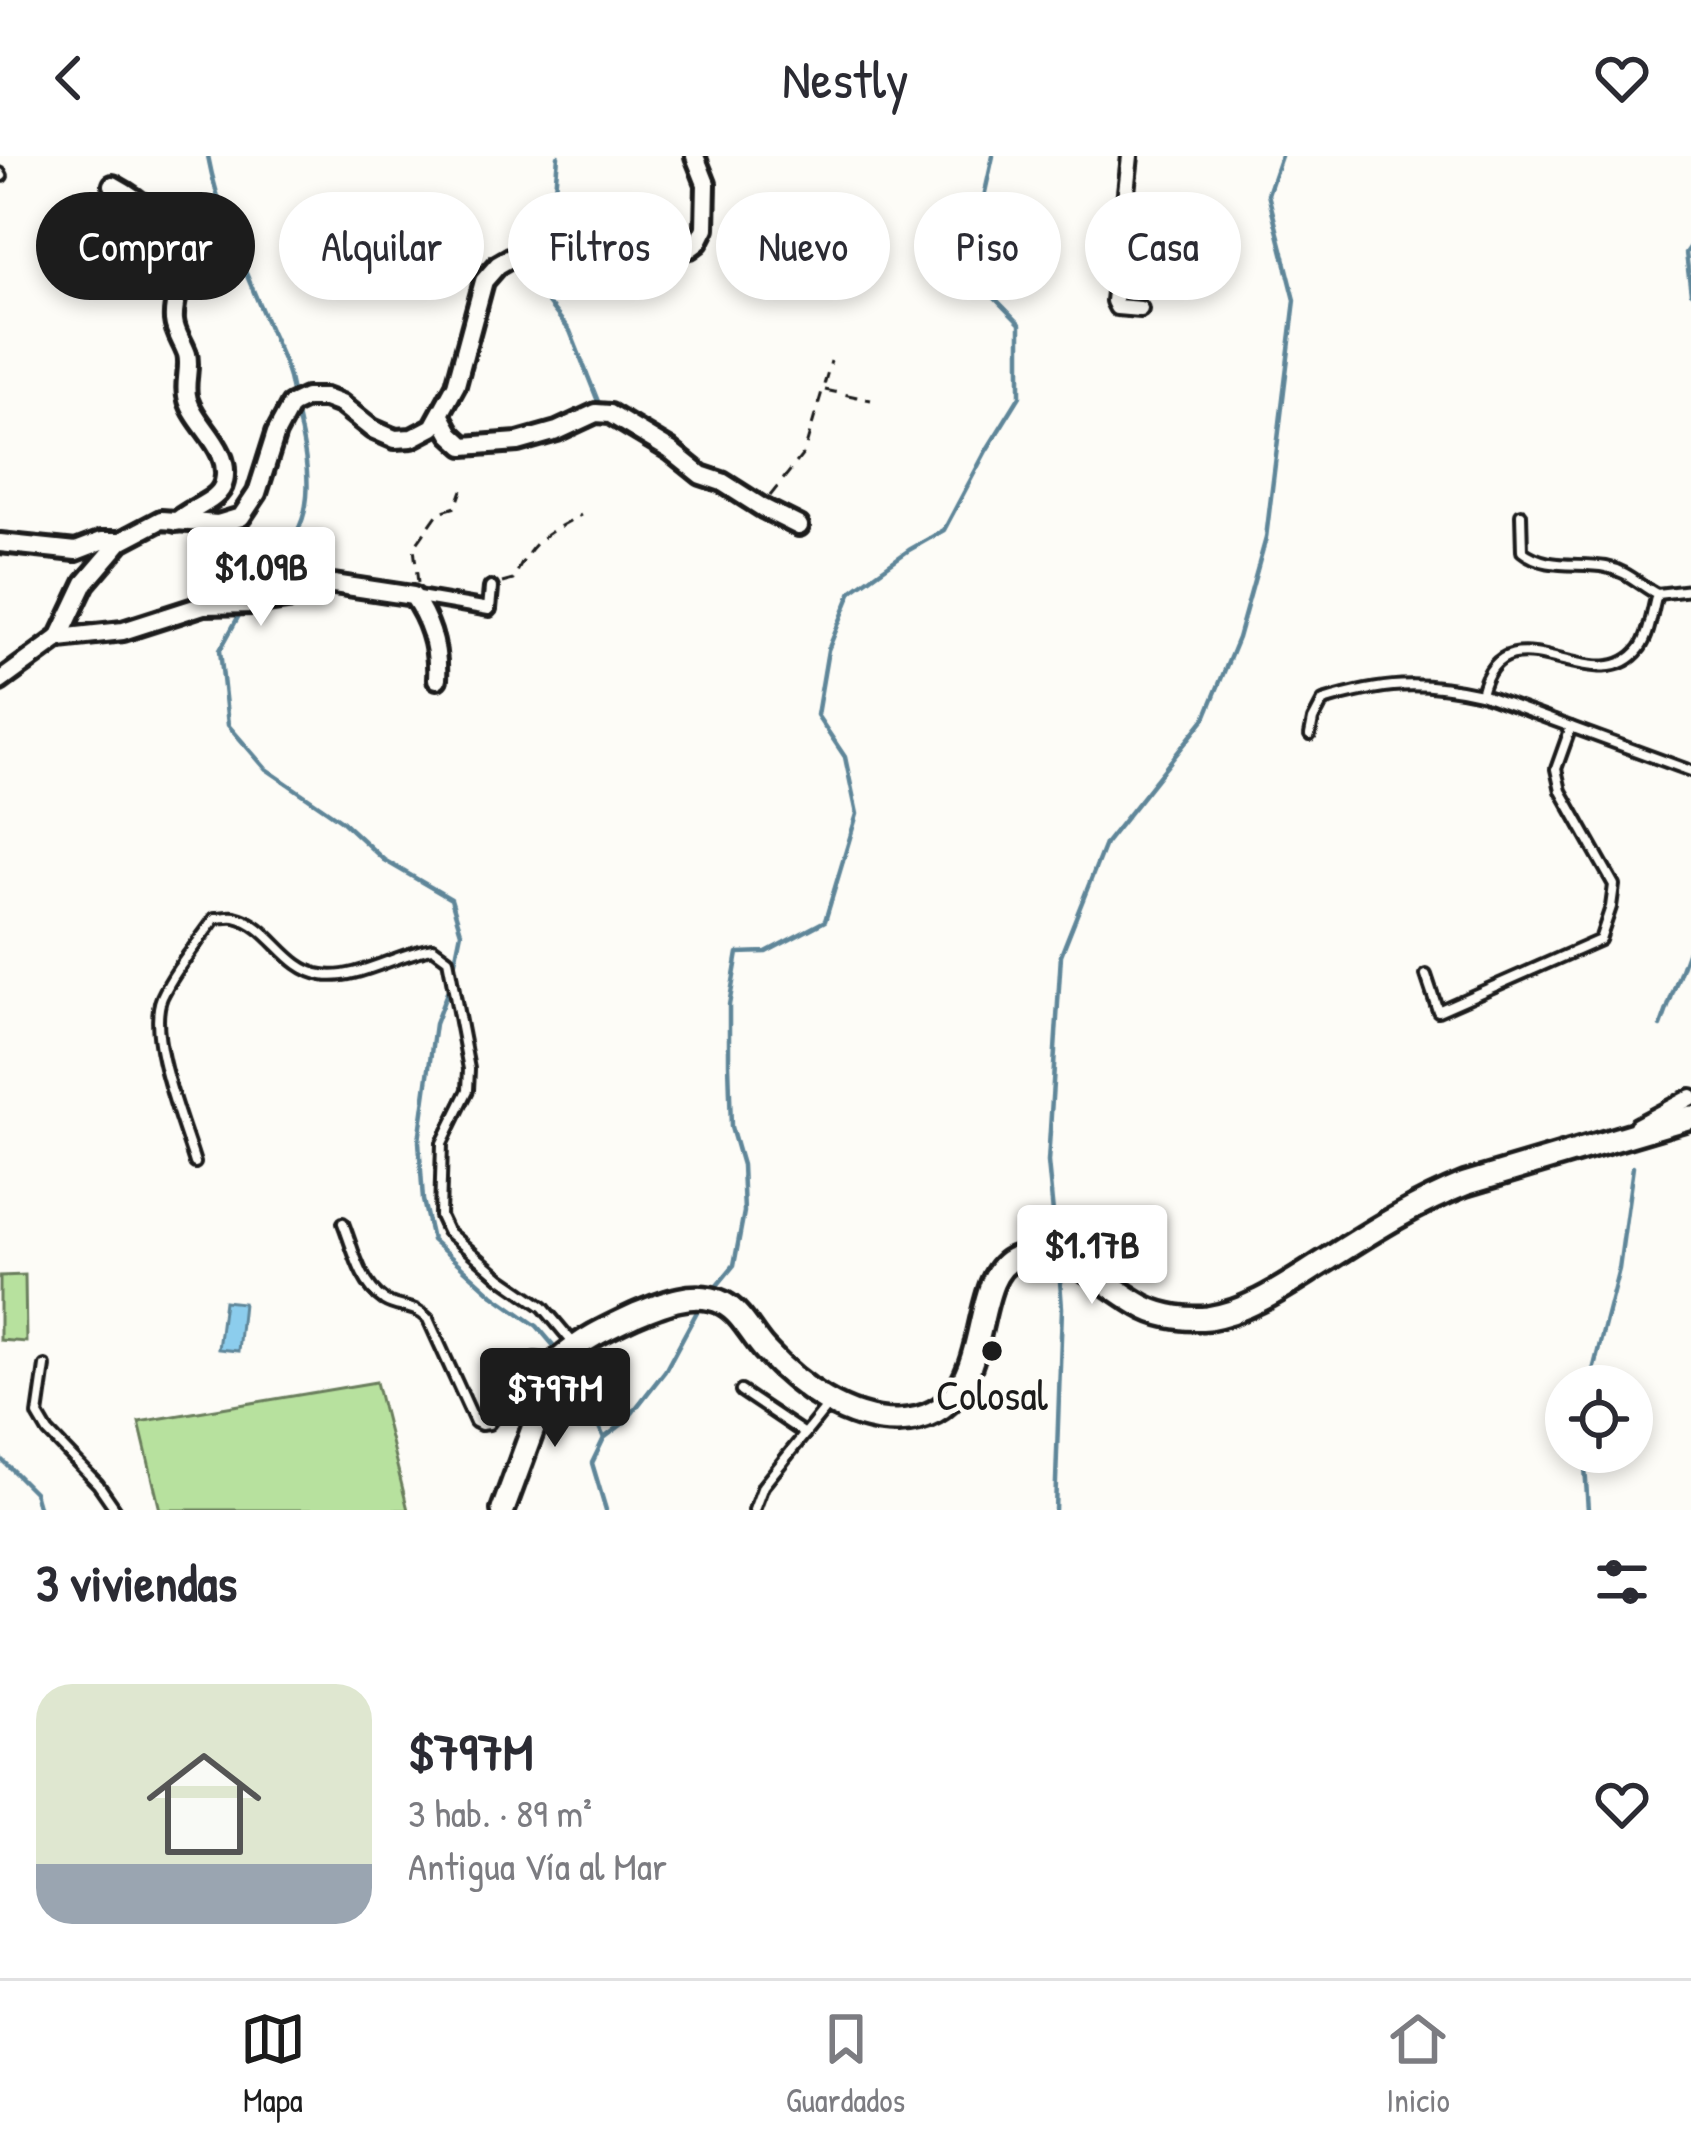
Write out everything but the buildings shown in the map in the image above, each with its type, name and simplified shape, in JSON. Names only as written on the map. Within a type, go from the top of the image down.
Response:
[{"type":"main road","points":[[503,1510],[566,1353],[656,1306],[683,1298],[724,1304],[794,1378],[830,1402],[880,1420],[919,1418],[956,1393],[970,1371],[992,1282],[1000,1266],[1016,1257],[1050,1255],[1071,1262],[1150,1310],[1176,1317],[1236,1312],[1437,1195],[1691,1118]]},
{"type":"street","points":[[0,681],[59,638],[85,584],[121,541],[160,520],[218,524],[241,517],[257,493],[276,433],[291,405],[306,398],[325,398],[395,439],[412,438],[433,427],[456,385],[484,281],[517,254],[636,242],[665,250],[690,248],[698,242],[704,227],[706,184],[695,156]]},
{"type":"street","points":[[1130,156],[1114,301],[1117,307],[1140,309]]},
{"type":"street","points":[[113,185],[155,216],[181,255],[183,275],[173,316],[189,358],[188,399],[212,436],[225,472],[221,490],[176,522]]},
{"type":"street","points":[[441,416],[464,446],[518,442],[596,413],[610,414],[701,475],[800,526]]},
{"type":"street","points":[[0,543],[76,551],[102,541],[121,541]]},
{"type":"street","points":[[59,638],[123,631],[204,605],[294,598],[328,583],[490,608],[491,588]]},
{"type":"street","points":[[413,596],[439,653],[437,679]]},
{"type":"street","points":[[1603,1144],[1691,1097]]},
{"type":"lane","points":[[1521,514],[1522,550],[1533,560],[1631,574],[1657,594],[1691,590]]},
{"type":"lane","points":[[1480,694],[1484,678],[1499,659],[1516,652],[1592,666],[1611,667],[1628,658],[1640,648],[1657,594]]},
{"type":"lane","points":[[1310,735],[1323,701],[1369,687],[1423,684],[1480,694],[1691,771]]},
{"type":"lane","points":[[1426,975],[1438,1011],[1600,940],[1612,907],[1614,884],[1561,791],[1556,770],[1571,727]]},
{"type":"lane","points":[[195,1163],[156,1027],[161,999],[215,918],[235,917],[267,934],[303,969],[326,976],[433,948],[448,959],[469,1069],[468,1090],[442,1143],[440,1216],[447,1231],[543,1307],[566,1353],[535,1358],[489,1424],[475,1422],[428,1318],[417,1308],[387,1302],[368,1286],[343,1223]]},
{"type":"lane","points":[[44,1366],[38,1415],[116,1510]]},
{"type":"lane","points":[[741,1391],[805,1434]]},
{"type":"lane","points":[[754,1510],[763,1486],[830,1402]]},
{"type":"path","points":[[763,508],[804,453],[831,361]]},
{"type":"path","points":[[823,390],[871,400]]},
{"type":"path","points":[[413,596],[419,572],[414,548],[439,512],[456,507],[462,490]]},
{"type":"path","points":[[491,588],[493,583],[513,580],[529,549],[581,514]]},
{"type":"green space","points":[[25,1275],[26,1342],[0,1340],[0,1276]]},
{"type":"green space","points":[[376,1382],[408,1510],[160,1510],[139,1422]]},
{"type":"water","points":[[224,1301],[243,1303],[238,1351],[218,1349]]},
{"type":"waterway","points":[[208,156],[225,220],[292,392]]},
{"type":"waterway","points":[[555,192],[558,156]]},
{"type":"waterway","points":[[715,1288],[734,1265],[744,1212],[742,1165],[731,1127],[729,1063],[729,1005],[738,953],[766,952],[825,921],[857,814],[845,757],[817,715],[828,650],[852,591],[944,530],[1020,396],[1020,324],[979,282],[982,206],[993,156]]},
{"type":"waterway","points":[[1056,1244],[1048,1162],[1061,955],[1105,844],[1205,718],[1238,638],[1266,538],[1295,300],[1268,194],[1281,156]]},
{"type":"waterway","points":[[1691,246],[1686,253],[1691,293]]},
{"type":"waterway","points":[[548,303],[570,331],[601,409]]},
{"type":"waterway","points":[[250,595],[249,569],[282,551],[302,521],[308,487],[297,415]]},
{"type":"waterway","points":[[242,610],[220,650],[228,725],[266,769],[342,821],[384,860],[451,899],[461,932],[453,971]]},
{"type":"waterway","points":[[1661,1026],[1691,942]]},
{"type":"waterway","points":[[451,982],[435,1024],[419,1141],[423,1200],[432,1240],[493,1295],[537,1326],[559,1352]]},
{"type":"waterway","points":[[1594,1365],[1619,1269],[1633,1167]]},
{"type":"waterway","points":[[1055,1510],[1062,1308],[1059,1267]]},
{"type":"waterway","points":[[606,1510],[592,1463],[604,1438],[625,1422],[665,1371],[699,1308]]},
{"type":"waterway","points":[[566,1360],[604,1438]]},
{"type":"waterway","points":[[0,1458],[34,1492],[39,1510]]},
{"type":"waterway","points":[[1585,1473],[1588,1510]]},
{"type":"place","name":"Colosal","points":[[992,1351]]}]
